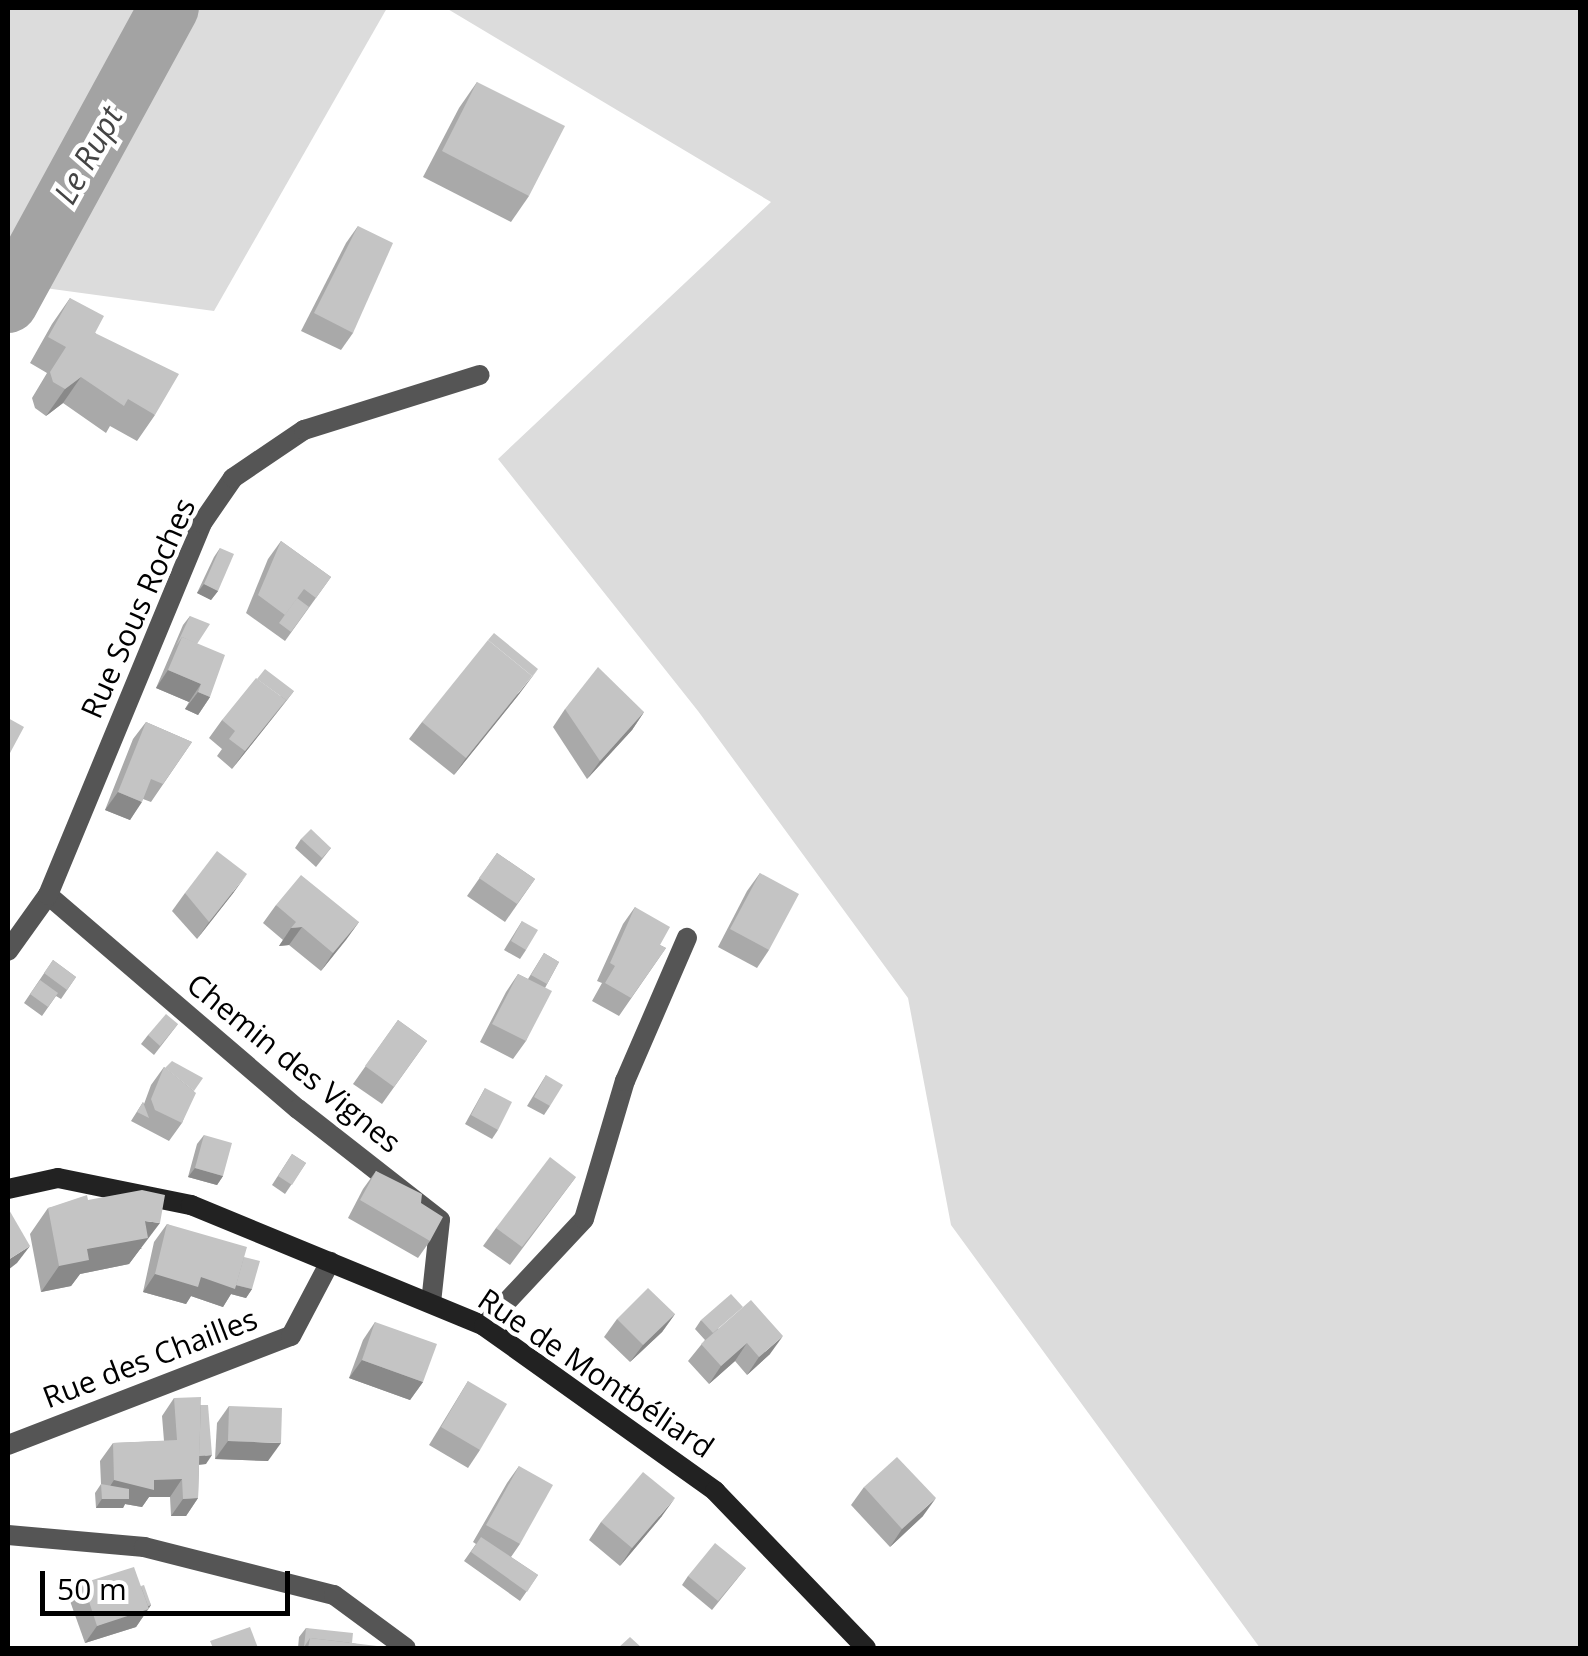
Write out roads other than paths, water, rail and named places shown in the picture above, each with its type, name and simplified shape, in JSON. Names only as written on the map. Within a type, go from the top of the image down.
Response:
[{"type":"street","name":"Rue Sous Roches","points":[[8,950],[48,895],[202,523],[233,478],[304,430],[480,374]]},
{"type":"street","name":"Chemin des Vignes","points":[[48,895],[298,1110],[440,1220],[432,1303]]},
{"type":"street","points":[[484,1326],[584,1219],[625,1081],[687,938]]},
{"type":"street","name":"Rue de Montbéliard","points":[[8,1189],[58,1178],[191,1205],[484,1326],[715,1491],[866,1648]]},
{"type":"street","name":"Rue des Chailles","points":[[14,1442],[292,1336],[330,1262]]},
{"type":"street","points":[[8,1464],[14,1442]]},
{"type":"street","points":[[8,1535],[144,1547],[334,1595],[406,1648]]},
{"type":"waterway","name":"Le Rupt","points":[[8,303],[169,8]]}]
